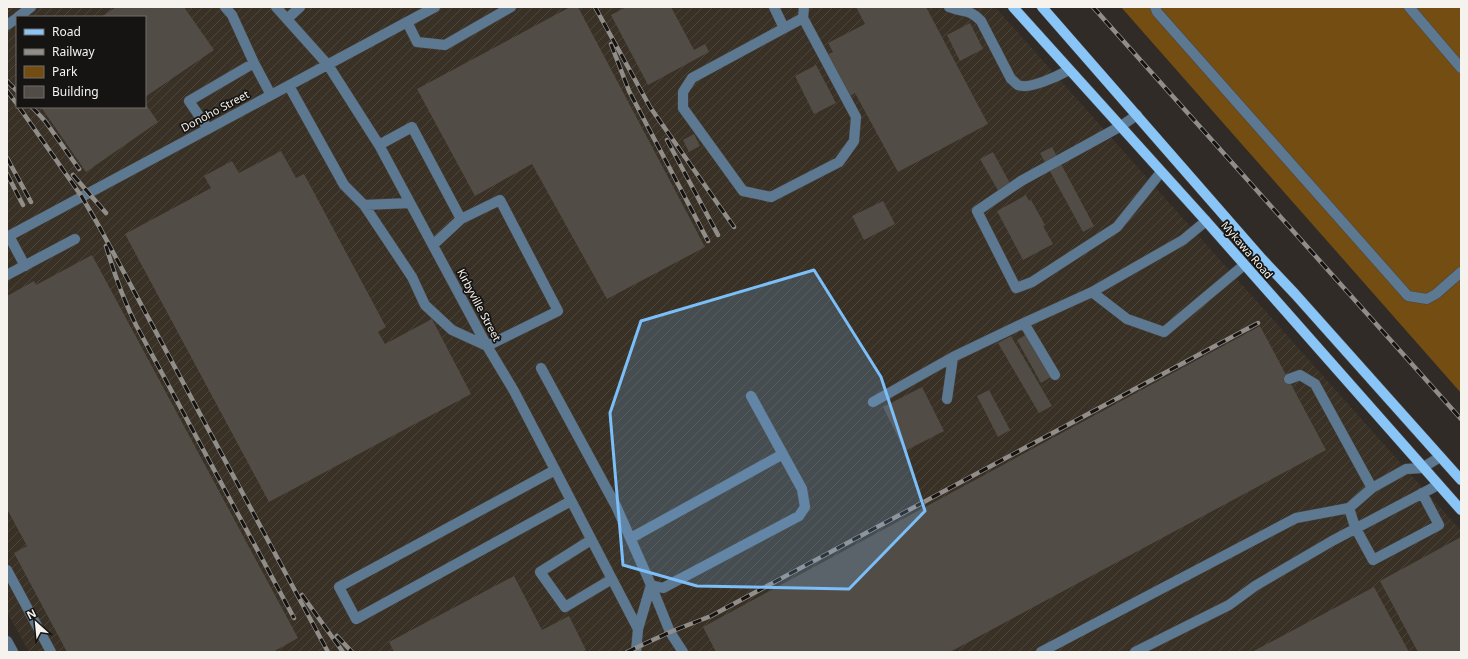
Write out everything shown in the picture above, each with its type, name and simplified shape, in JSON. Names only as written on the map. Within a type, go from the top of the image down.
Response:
[{"type":"main road","name":"Mykawa Road","points":[[1013,7],[1206,221],[1422,468],[1461,510]]},
{"type":"main road","name":"Mykawa Road","points":[[1042,7],[1220,210],[1461,480]]},
{"type":"main road","points":[[1206,221],[1220,210]]},
{"type":"street","points":[[19,16],[31,7]]},
{"type":"street","points":[[225,7],[232,15],[254,63],[271,94]]},
{"type":"street","name":"Kirbyville Street","points":[[276,7],[328,64],[379,145],[487,346],[514,391],[638,629]]},
{"type":"street","points":[[286,19],[300,7]]},
{"type":"street","name":"Donoho Street","points":[[8,237],[435,7]]},
{"type":"street","points":[[407,22],[417,42],[445,45],[511,7]]},
{"type":"street","points":[[774,7],[784,28]]},
{"type":"street","points":[[803,18],[692,78],[683,92],[682,108],[743,190],[771,198],[839,162],[854,141],[856,117],[803,18],[804,7]]},
{"type":"street","points":[[949,7],[955,10],[967,11],[976,15],[981,21],[1011,79],[1018,85],[1027,86],[1056,77],[1069,70]]},
{"type":"street","points":[[1155,7],[1157,12],[1408,296],[1427,299],[1436,294],[1461,272]]},
{"type":"street","points":[[1409,7],[1461,68]]},
{"type":"street","points":[[7,25],[16,18]]},
{"type":"street","points":[[208,129],[189,101],[254,63]]},
{"type":"street","points":[[289,86],[344,185],[364,205],[412,277],[425,304],[452,330],[487,346],[558,311],[500,200],[461,219],[433,246]]},
{"type":"street","points":[[1137,115],[1021,181],[977,210],[1016,288],[1032,282],[1117,227],[1161,172]]},
{"type":"street","points":[[379,145],[412,127],[461,219]]},
{"type":"street","points":[[364,205],[410,203]]},
{"type":"street","points":[[873,402],[954,358],[1024,323],[1092,292],[1183,240],[1206,221]]},
{"type":"street","points":[[8,237],[25,266]]},
{"type":"street","points":[[7,275],[75,239]]},
{"type":"street","points":[[1092,292],[1127,319],[1164,332],[1244,265]]},
{"type":"street","points":[[1024,323],[1055,375]]},
{"type":"street","points":[[947,399],[954,358]]},
{"type":"street","points":[[541,368],[616,506],[670,632],[683,652]]},
{"type":"street","points":[[1290,379],[1300,375],[1315,384],[1372,488]]},
{"type":"street","points":[[651,585],[663,588],[799,516],[805,506],[802,489],[751,396]]},
{"type":"street","points":[[631,538],[783,454]]},
{"type":"street","points":[[1041,652],[1296,518],[1349,508],[1372,488],[1406,469],[1422,468],[1440,457]]},
{"type":"street","points":[[555,470],[339,586],[356,619],[572,501]]},
{"type":"street","points":[[1135,652],[1229,604],[1255,586],[1356,527],[1438,485]]},
{"type":"street","points":[[1349,508],[1356,527],[1373,560],[1439,525],[1422,493]]},
{"type":"street","points":[[592,540],[540,572],[565,607],[612,579]]},
{"type":"street","points":[[7,570],[51,652]]},
{"type":"street","points":[[636,652],[638,629],[651,585]]},
{"type":"street","points":[[7,641],[13,652]]},
{"type":"highlighted area","points":[[814,270],[881,377],[925,511],[849,589],[697,586],[623,565],[610,413],[641,321]]},
{"type":"shaded area","points":[[7,7],[995,7],[1461,531],[1461,652],[29,652],[7,612]]},
{"type":"green space","points":[[1121,7],[1461,7],[1461,393]]},
{"type":"building","points":[[116,7],[184,7],[214,50],[146,96],[146,16],[102,16]]},
{"type":"building","points":[[570,7],[578,7],[705,247],[607,299],[532,164],[475,196],[417,89]]},
{"type":"building","points":[[626,7],[671,7],[694,50],[705,44],[709,52],[648,85],[611,15]]},
{"type":"building","points":[[856,7],[926,7],[988,124],[898,172],[855,93],[849,97],[826,55],[833,52],[828,43],[865,24]]},
{"type":"building","points":[[970,23],[983,49],[960,61],[947,35]]},
{"type":"building","points":[[816,65],[836,103],[814,114],[795,76]]},
{"type":"building","points":[[146,104],[158,122],[86,172],[42,108],[146,108]]},
{"type":"building","points":[[694,134],[700,146],[689,152],[683,140]]},
{"type":"building","points":[[1052,147],[1094,226],[1083,232],[1040,153]]},
{"type":"building","points":[[281,151],[296,178],[304,174],[386,327],[378,332],[385,344],[432,319],[471,394],[269,502],[125,234],[211,188],[204,176],[232,161],[239,173]]},
{"type":"building","points":[[993,152],[1012,187],[1000,194],[980,159]]},
{"type":"building","points":[[1026,195],[1029,201],[1031,200],[1045,225],[1043,226],[1053,244],[1023,260],[997,211]]},
{"type":"building","points":[[883,201],[895,224],[864,240],[852,216]]},
{"type":"building","points":[[92,255],[298,638],[273,652],[67,652],[14,553],[27,546],[7,509],[7,296],[34,281],[36,285]]},
{"type":"building","points":[[1260,326],[1326,450],[950,652],[716,652],[703,627]]},
{"type":"building","points":[[1027,334],[1051,377],[1041,383],[1017,340]]},
{"type":"building","points":[[1011,336],[1052,406],[1039,413],[998,343]]},
{"type":"building","points":[[922,387],[944,431],[905,451],[883,407]]},
{"type":"building","points":[[989,390],[1010,430],[998,437],[977,396]]},
{"type":"building","points":[[1461,537],[1461,652],[1418,652],[1380,581]]},
{"type":"building","points":[[514,576],[542,630],[569,616],[586,650],[582,652],[394,652],[389,642]]},
{"type":"building","points":[[1374,587],[1409,652],[1252,652]]},
{"type":"railway","points":[[595,7],[650,107],[734,227]]},
{"type":"railway","points":[[1093,7],[1461,419]]},
{"type":"railway","points":[[611,44],[629,91],[708,241]]},
{"type":"railway","points":[[7,81],[16,90]]},
{"type":"railway","points":[[7,91],[16,103]]},
{"type":"railway","points":[[20,108],[82,197],[100,228],[328,652]]},
{"type":"railway","points":[[33,108],[45,121],[79,169]]},
{"type":"railway","points":[[667,140],[718,235]]},
{"type":"railway","points":[[7,158],[31,202]]},
{"type":"railway","points":[[7,174],[23,205]]},
{"type":"railway","points":[[73,175],[106,213]]},
{"type":"railway","points":[[106,246],[119,286],[136,325],[294,618]]},
{"type":"railway","points":[[627,652],[670,632],[711,616],[1258,323]]},
{"type":"railway","points":[[302,595],[343,652]]},
{"type":"railway","points":[[337,636],[352,652]]}]
